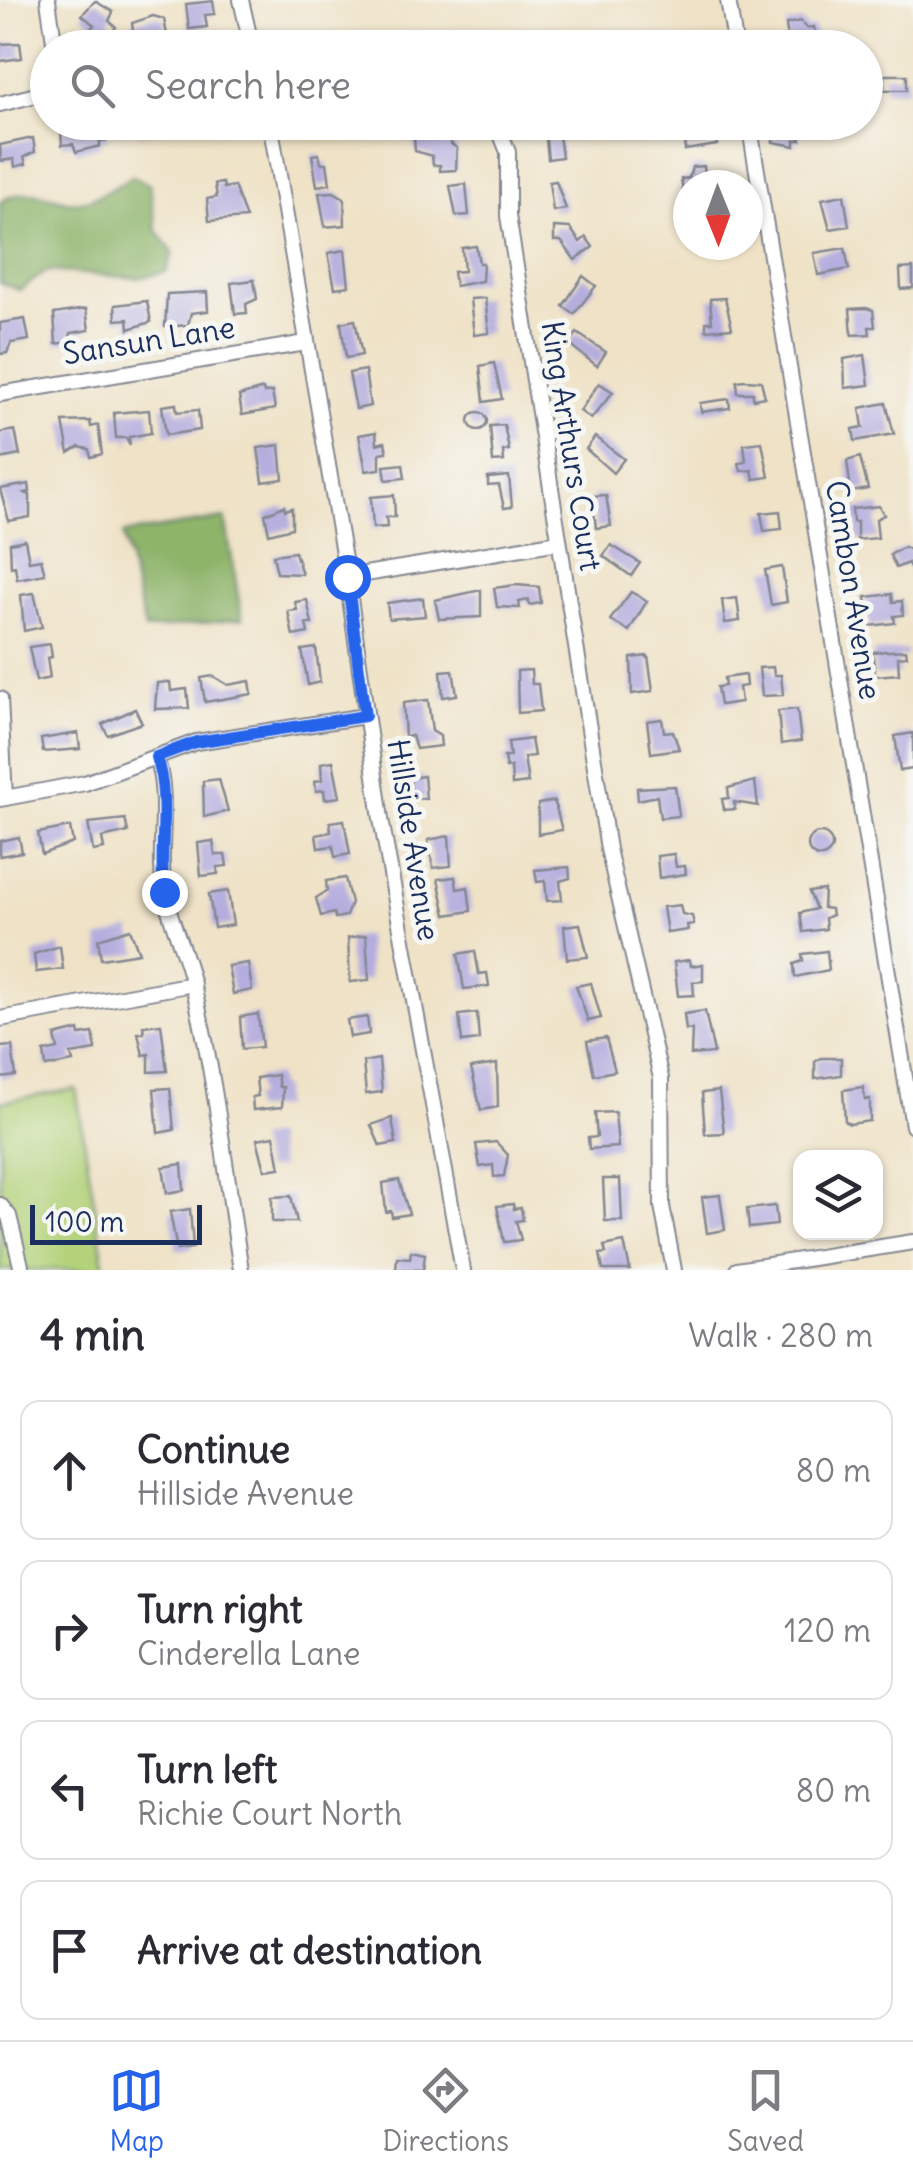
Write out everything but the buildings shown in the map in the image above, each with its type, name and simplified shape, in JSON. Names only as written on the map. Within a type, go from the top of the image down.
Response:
[{"type":"street","points":[[48,0],[52,30]]},
{"type":"street","points":[[241,0],[248,30]]},
{"type":"street","points":[[728,0],[733,30]]},
{"type":"street","points":[[0,104],[30,96]]},
{"type":"street","name":"Hillside Avenue","points":[[273,140],[347,577],[365,716],[463,1270]]},
{"type":"street","name":"King Arthurs Court","points":[[503,140],[508,152],[508,216],[596,779],[630,956],[660,1078],[662,1206],[674,1270]]},
{"type":"street","name":"Cambon Avenue","points":[[752,140],[913,1126]]},
{"type":"street","name":"Sansun Lane","points":[[0,394],[306,343]]},
{"type":"street","points":[[347,577],[559,542]]},
{"type":"street","points":[[0,700],[3,798],[85,784],[196,742],[365,716]]},
{"type":"street","points":[[156,757],[165,806],[160,861],[164,892],[173,932],[193,984],[241,1270]]},
{"type":"street","points":[[0,1020],[193,984]]},
{"type":"street","points":[[0,1206],[9,1216],[22,1270]]},
{"type":"street","points":[[736,1270],[913,1242]]},
{"type":"green space","points":[[132,176],[150,185],[156,229],[173,253],[166,272],[138,278],[47,271],[20,290],[0,283],[0,202],[25,193],[75,202],[101,194]]},
{"type":"green space","points":[[225,518],[242,619],[145,630],[123,534]]},
{"type":"green space","points":[[76,1089],[105,1270],[0,1270],[0,1102]]},
{"type":"route","points":[[164,892],[160,861],[165,806],[163,778],[156,757],[196,742],[365,716],[347,577]]}]
